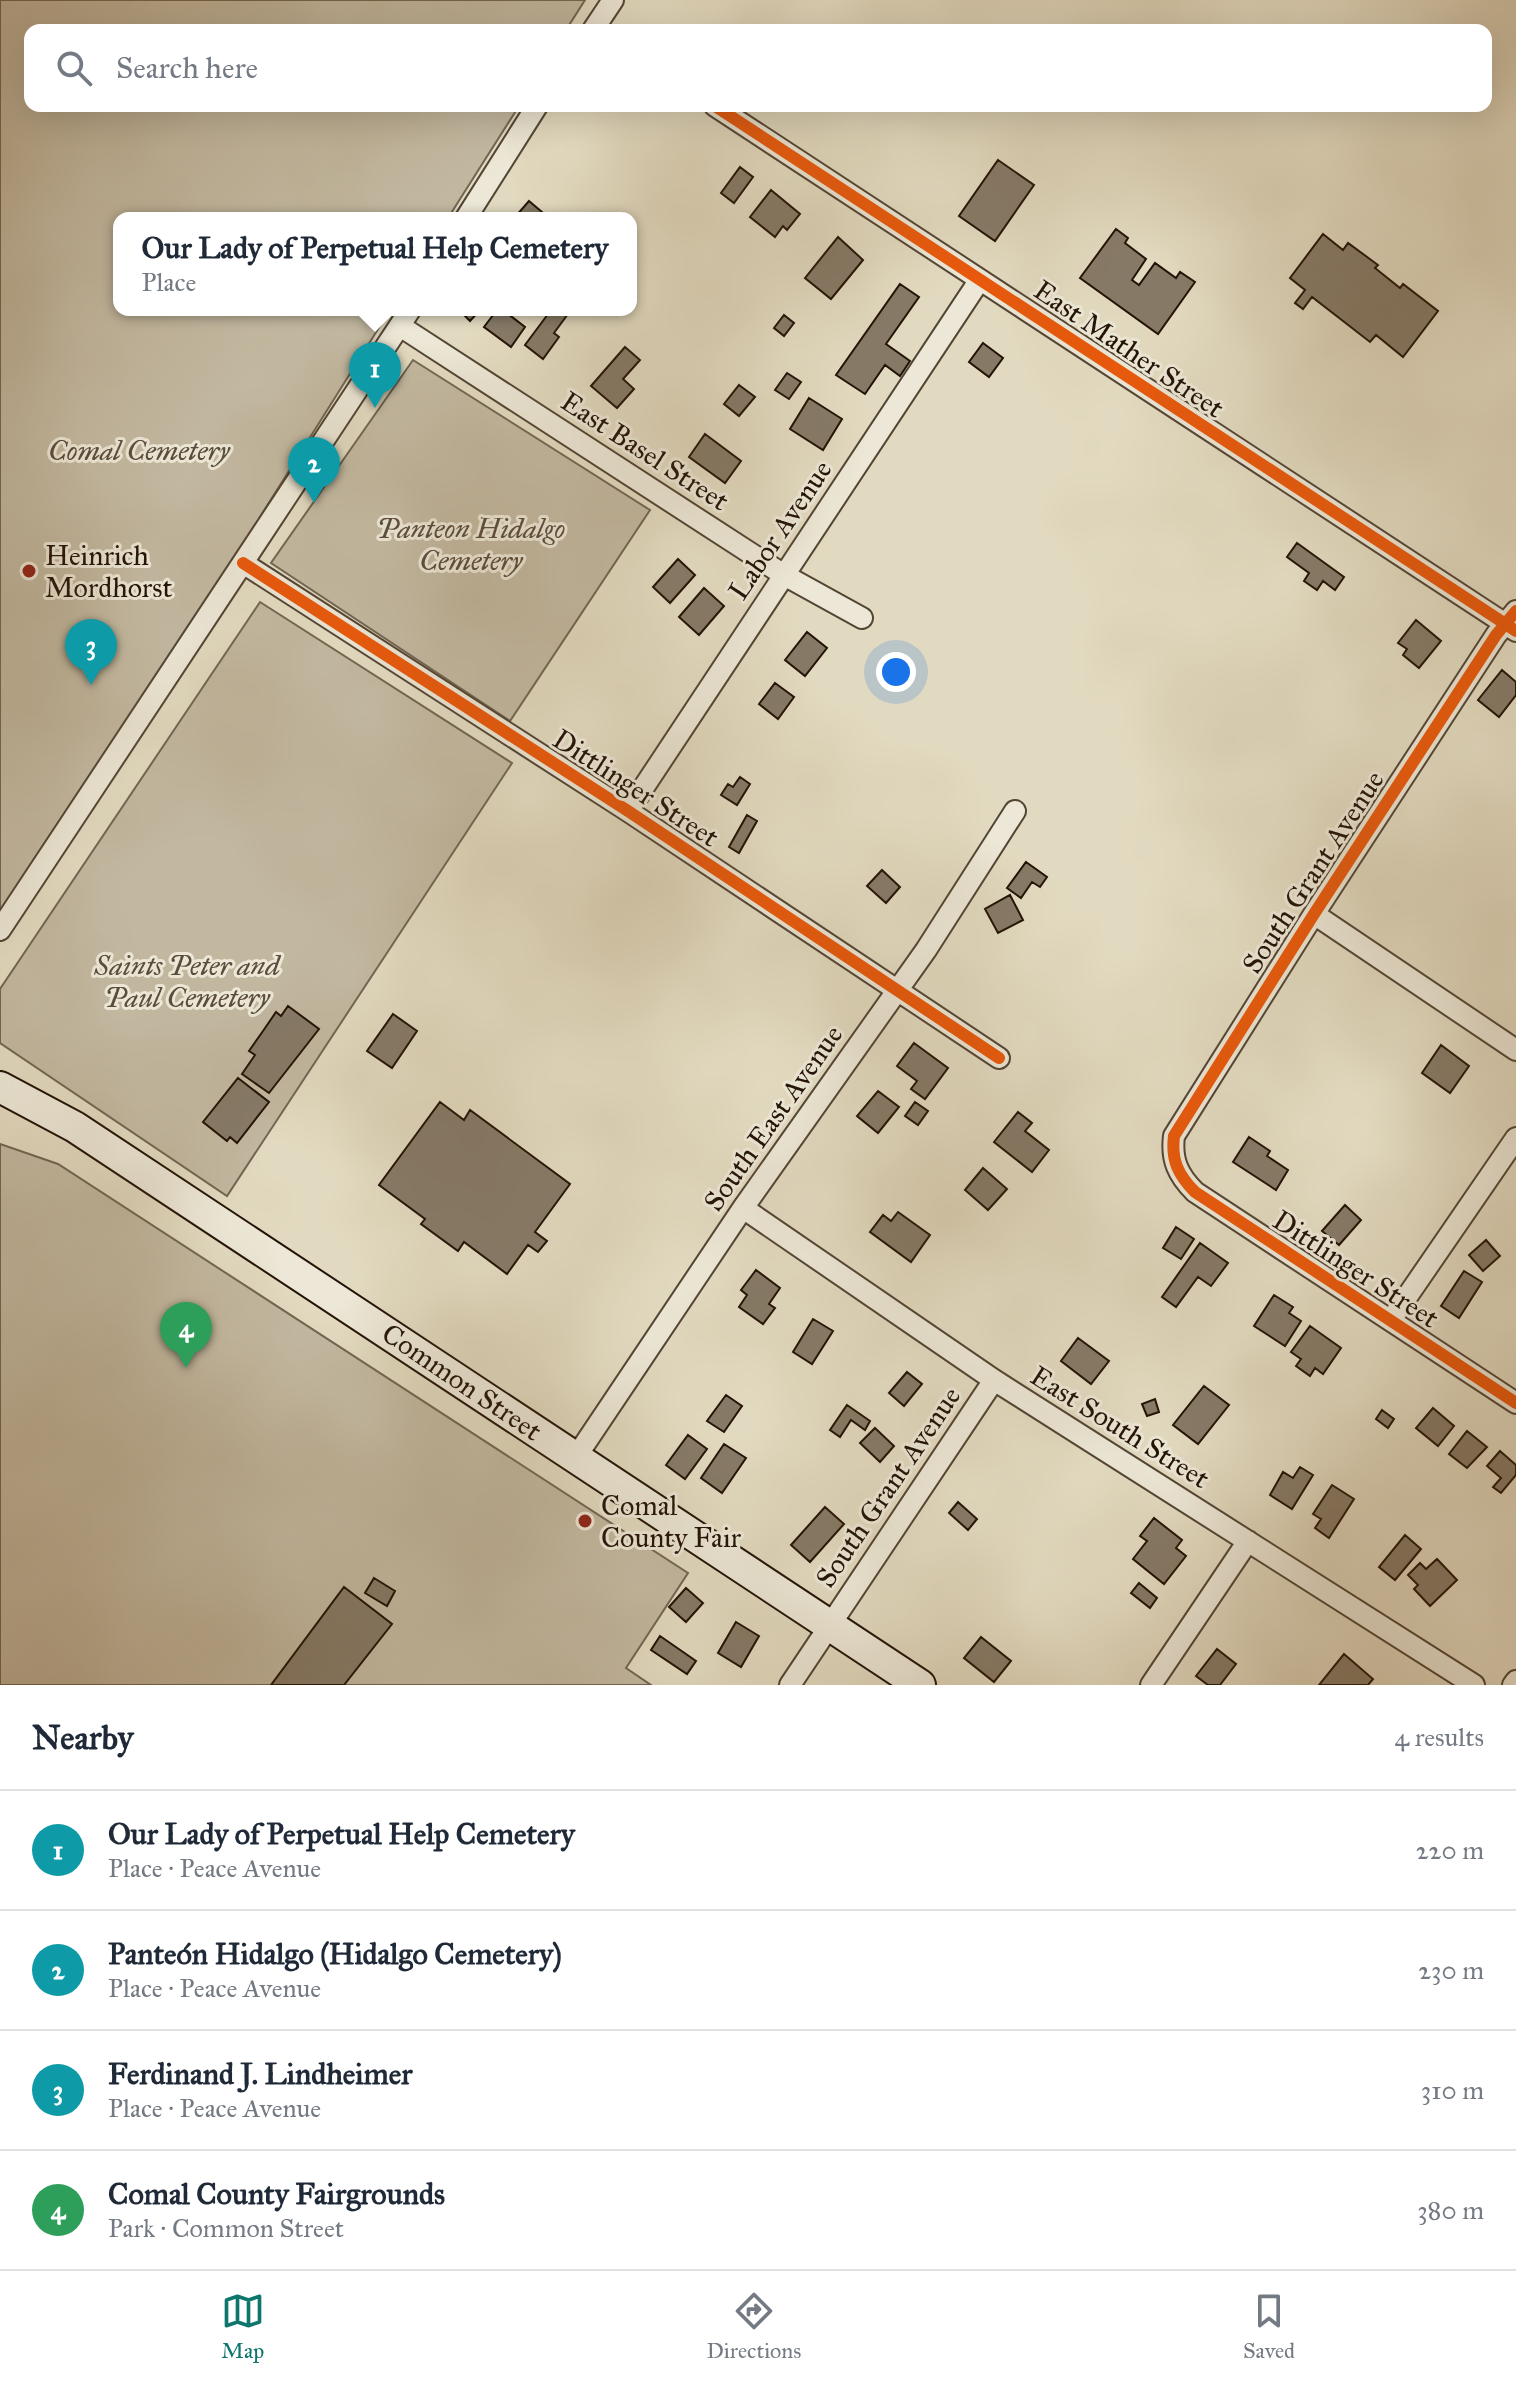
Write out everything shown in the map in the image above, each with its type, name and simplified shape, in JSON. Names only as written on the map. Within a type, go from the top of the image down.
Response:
[{"type":"main road","name":"Common Street","points":[[0,1087],[75,1127],[920,1685]]},
{"type":"street","points":[[598,24],[613,0]]},
{"type":"street","points":[[470,212],[533,112]]},
{"type":"street","name":"East Mather Street","points":[[724,112],[979,281],[1512,621]]},
{"type":"street","name":"Labor Avenue","points":[[628,811],[979,281]]},
{"type":"street","points":[[0,930],[405,318]]},
{"type":"street","name":"East Basel Street","points":[[405,318],[784,575],[862,618]]},
{"type":"street","name":"Dittlinger Street","points":[[243,563],[628,811],[999,1058]]},
{"type":"street","name":"South Grant Avenue","points":[[1176,1168],[1172,1153],[1174,1136],[1314,914],[1512,621]]},
{"type":"street","name":"South East Avenue","points":[[576,1457],[743,1208],[897,991],[1015,811]]},
{"type":"street","points":[[1314,914],[1516,1050]]},
{"type":"street","points":[[1391,1320],[1516,1138]]},
{"type":"street","name":"Dittlinger Street","points":[[1176,1168],[1195,1192],[1516,1403]]},
{"type":"street","name":"East South Street","points":[[743,1208],[994,1380],[1474,1685]]},
{"type":"street","name":"South Grant Avenue","points":[[790,1685],[994,1380]]},
{"type":"street","points":[[1151,1685],[1248,1541]]},
{"type":"green space","name":"Comal Cemetery","points":[[0,0],[585,0],[570,24],[24,24],[24,112],[515,112],[452,212],[113,212],[113,316],[386,316],[0,931]]},
{"type":"green space","name":"Panteon Hidalgo Cemetery","points":[[413,360],[650,510],[510,721],[271,563]]},
{"type":"green space","name":"Saints Peter and Paul Cemetery","points":[[260,602],[512,763],[227,1196],[0,1043],[0,989]]},
{"type":"green space","points":[[0,1144],[58,1164],[688,1573],[626,1668],[651,1685],[0,1685]]},
{"type":"building","points":[[998,160],[1034,185],[995,241],[959,216]]},
{"type":"building","points":[[740,167],[753,177],[734,203],[721,193]]},
{"type":"building","points":[[771,190],[800,214],[787,230],[783,226],[775,237],[750,217]]},
{"type":"building","points":[[529,201],[542,212],[519,212]]},
{"type":"building","points":[[1116,229],[1128,238],[1125,243],[1146,259],[1132,280],[1139,285],[1155,263],[1176,278],[1180,272],[1195,282],[1158,334],[1080,278]]},
{"type":"building","points":[[1323,234],[1343,250],[1348,243],[1378,265],[1375,268],[1400,288],[1403,284],[1438,311],[1403,357],[1376,335],[1370,342],[1312,297],[1303,309],[1295,303],[1305,290],[1290,278]]},
{"type":"building","points":[[838,237],[863,260],[831,299],[805,278]]},
{"type":"building","points":[[900,284],[919,297],[886,344],[910,361],[900,376],[885,365],[865,394],[836,375]]},
{"type":"building","points":[[784,315],[794,323],[784,336],[774,328]]},
{"type":"building","points":[[492,316],[511,316],[525,327],[511,347],[484,327]]},
{"type":"building","points":[[547,316],[567,316],[554,333],[559,337],[543,359],[525,345]]},
{"type":"building","points":[[983,343],[1003,358],[989,377],[969,362]]},
{"type":"building","points":[[625,347],[640,360],[623,379],[634,389],[617,408],[591,386]]},
{"type":"building","points":[[787,373],[801,382],[789,399],[775,390]]},
{"type":"building","points":[[739,385],[755,397],[739,416],[724,404]]},
{"type":"building","points":[[809,398],[842,419],[823,450],[790,429]]},
{"type":"building","points":[[705,434],[741,461],[725,483],[689,457]]},
{"type":"building","points":[[1297,543],[1344,577],[1335,590],[1323,581],[1317,590],[1304,581],[1309,573],[1287,557]]},
{"type":"building","points":[[678,559],[695,575],[670,603],[653,587]]},
{"type":"building","points":[[704,588],[724,606],[699,635],[679,617]]},
{"type":"building","points":[[1416,620],[1441,641],[1419,668],[1403,655],[1407,649],[1398,643]]},
{"type":"building","points":[[807,632],[827,648],[805,676],[785,660]]},
{"type":"building","points":[[1502,670],[1516,682],[1516,695],[1499,717],[1478,700]]},
{"type":"building","points":[[775,683],[794,697],[778,719],[759,704]]},
{"type":"building","points":[[740,777],[750,784],[737,805],[721,795],[728,784],[733,787]]},
{"type":"building","points":[[747,815],[757,821],[739,853],[729,847]]},
{"type":"building","points":[[1026,862],[1047,877],[1040,887],[1032,882],[1021,898],[1007,888]]},
{"type":"building","points":[[882,870],[900,887],[886,903],[867,886]]},
{"type":"building","points":[[1010,895],[1023,920],[998,933],[985,909]]},
{"type":"building","points":[[288,1006],[319,1029],[269,1093],[242,1074],[255,1055],[249,1051],[276,1012],[281,1016]]},
{"type":"building","points":[[393,1014],[417,1031],[392,1068],[367,1051]]},
{"type":"building","points":[[914,1043],[948,1068],[925,1099],[911,1089],[917,1081],[897,1066]]},
{"type":"building","points":[[1441,1045],[1469,1066],[1450,1093],[1422,1073]]},
{"type":"building","points":[[238,1078],[269,1102],[237,1143],[230,1137],[227,1141],[203,1122]]},
{"type":"building","points":[[878,1091],[899,1107],[878,1133],[857,1116]]},
{"type":"building","points":[[440,1102],[464,1120],[470,1110],[570,1184],[535,1232],[547,1241],[538,1252],[528,1245],[507,1274],[464,1242],[458,1251],[421,1224],[425,1219],[379,1185]]},
{"type":"building","points":[[915,1102],[928,1111],[918,1125],[905,1116]]},
{"type":"building","points":[[1018,1112],[1032,1123],[1025,1131],[1049,1150],[1032,1172],[994,1142]]},
{"type":"building","points":[[1249,1137],[1270,1151],[1267,1156],[1288,1170],[1276,1190],[1233,1162]]},
{"type":"building","points":[[983,1168],[1007,1189],[988,1210],[965,1190]]},
{"type":"building","points":[[1345,1205],[1361,1220],[1339,1245],[1322,1231]]},
{"type":"building","points":[[898,1212],[930,1235],[911,1262],[870,1232],[883,1215],[891,1221]]},
{"type":"building","points":[[1176,1227],[1194,1239],[1181,1259],[1163,1248]]},
{"type":"building","points":[[1486,1240],[1500,1256],[1483,1271],[1469,1255]]},
{"type":"building","points":[[1200,1243],[1228,1263],[1211,1286],[1198,1277],[1176,1307],[1162,1297]]},
{"type":"building","points":[[756,1270],[780,1288],[769,1304],[775,1308],[763,1324],[739,1307],[747,1295],[741,1290]]},
{"type":"building","points":[[1464,1271],[1482,1282],[1459,1318],[1441,1306]]},
{"type":"building","points":[[1274,1295],[1293,1307],[1289,1313],[1301,1321],[1285,1346],[1254,1326]]},
{"type":"building","points":[[813,1319],[833,1331],[812,1364],[793,1352]]},
{"type":"building","points":[[1310,1326],[1341,1348],[1323,1374],[1315,1368],[1310,1376],[1296,1366],[1301,1359],[1291,1352]]},
{"type":"building","points":[[1078,1338],[1109,1361],[1091,1384],[1061,1361]]},
{"type":"building","points":[[907,1372],[922,1384],[904,1406],[889,1393]]},
{"type":"building","points":[[1204,1386],[1229,1405],[1198,1444],[1173,1425]]},
{"type":"building","points":[[726,1395],[742,1406],[724,1432],[707,1421]]},
{"type":"building","points":[[1155,1399],[1159,1412],[1147,1416],[1142,1404]]},
{"type":"building","points":[[847,1405],[870,1421],[865,1430],[851,1420],[840,1437],[830,1430]]},
{"type":"building","points":[[1433,1408],[1454,1426],[1438,1446],[1416,1428]]},
{"type":"building","points":[[1382,1410],[1394,1419],[1388,1428],[1376,1419]]},
{"type":"building","points":[[875,1428],[894,1446],[880,1462],[860,1443]]},
{"type":"building","points":[[1467,1431],[1487,1447],[1467,1468],[1449,1454]]},
{"type":"building","points":[[688,1435],[707,1449],[685,1479],[666,1465]]},
{"type":"building","points":[[724,1444],[746,1458],[722,1493],[701,1478]]},
{"type":"building","points":[[1500,1451],[1516,1465],[1516,1475],[1501,1493],[1493,1487],[1501,1478],[1487,1466]]},
{"type":"building","points":[[1300,1467],[1313,1475],[1292,1509],[1270,1495],[1283,1472],[1293,1478]]},
{"type":"building","points":[[1332,1485],[1354,1499],[1329,1538],[1315,1528],[1321,1519],[1313,1514]]},
{"type":"building","points":[[958,1502],[977,1519],[968,1530],[949,1513]]},
{"type":"building","points":[[825,1507],[844,1524],[810,1562],[791,1545]]},
{"type":"building","points":[[1154,1518],[1182,1540],[1176,1548],[1186,1556],[1164,1584],[1133,1559],[1147,1541],[1140,1536]]},
{"type":"building","points":[[1405,1535],[1421,1549],[1395,1580],[1379,1567]]},
{"type":"building","points":[[1437,1559],[1457,1580],[1430,1606],[1414,1589],[1418,1585],[1408,1575],[1420,1563],[1426,1569]]},
{"type":"building","points":[[374,1578],[395,1591],[387,1606],[365,1593]]},
{"type":"building","points":[[1139,1583],[1157,1598],[1150,1608],[1131,1593]]},
{"type":"building","points":[[344,1587],[392,1624],[344,1685],[271,1685]]},
{"type":"building","points":[[686,1588],[703,1603],[686,1622],[669,1607]]},
{"type":"building","points":[[736,1622],[759,1636],[741,1667],[718,1653]]},
{"type":"building","points":[[660,1636],[696,1661],[687,1674],[651,1650]]},
{"type":"building","points":[[981,1637],[1011,1661],[994,1682],[964,1658]]},
{"type":"building","points":[[1217,1649],[1236,1664],[1220,1685],[1208,1685],[1196,1676]]},
{"type":"building","points":[[1344,1654],[1373,1679],[1368,1685],[1319,1685]]},
{"type":"cycle path","points":[[724,112],[1516,631]]},
{"type":"cycle path","points":[[243,563],[628,811],[999,1058]]},
{"type":"cycle path","points":[[1516,611],[1496,635],[1314,914],[1174,1136],[1173,1145],[1177,1167],[1195,1192],[1516,1403]]},
{"type":"place","name":"Our Lady of Perpetual Help Cemetery","points":[[375,408]]},
{"type":"place","name":"Panteón Hidalgo (Hidalgo Cemetery)","points":[[314,503]]},
{"type":"place","name":"Heinrich Mordhorst","points":[[29,571]]},
{"type":"place","name":"Ferdinand J. Lindheimer","points":[[91,685]]},
{"type":"place","name":"Comal County Fairgrounds","points":[[186,1368]]},
{"type":"place","name":"Comal County Fair","points":[[585,1521]]}]
